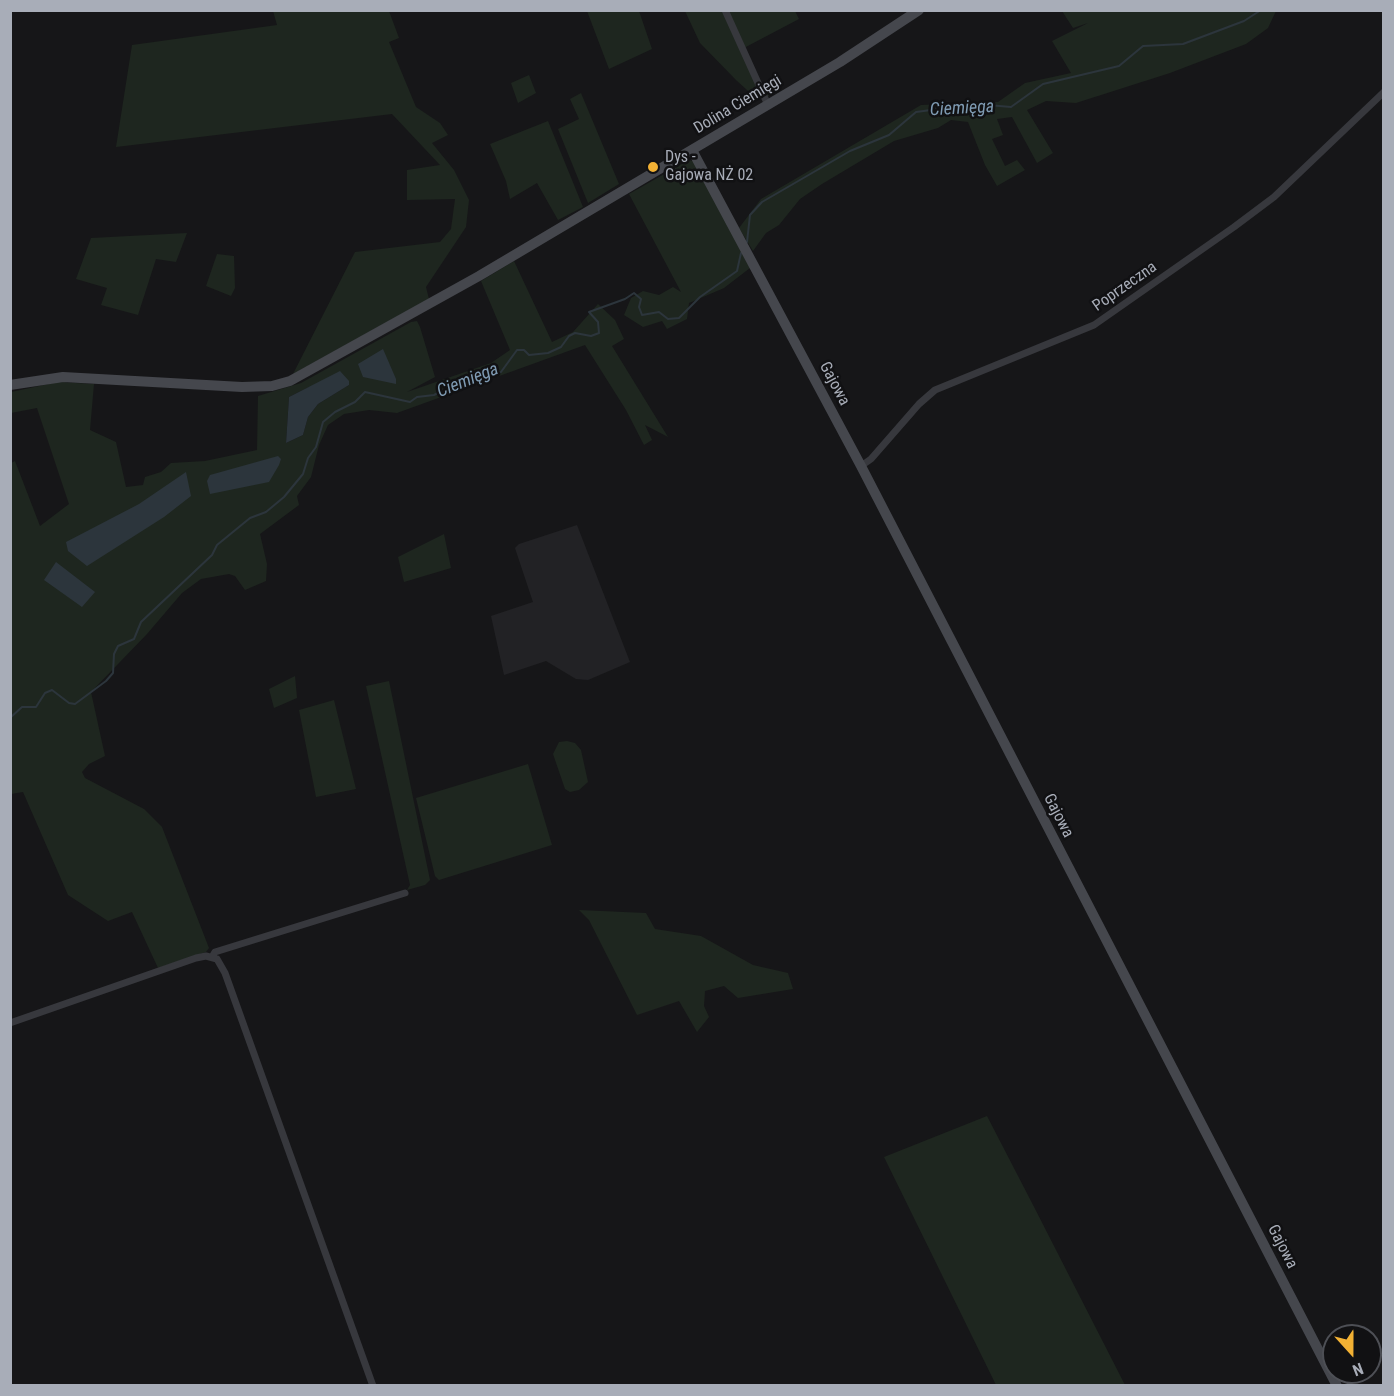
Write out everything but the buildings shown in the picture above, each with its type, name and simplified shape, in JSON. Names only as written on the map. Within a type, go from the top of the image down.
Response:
[{"type":"street","points":[[726,10],[768,105]]},
{"type":"street","name":"Dolina Ciemięgi","points":[[10,385],[63,377],[242,387],[272,386],[307,373],[416,313],[768,105],[919,10]]},
{"type":"street","name":"Poprzeczna","points":[[861,466],[935,390],[1094,325],[1234,227],[1274,197],[1383,92]]},
{"type":"street","name":"Gajowa","points":[[692,150],[861,466],[1337,1386]]},
{"type":"street","points":[[212,957],[215,952],[405,893]]},
{"type":"street","points":[[10,1023],[196,958],[212,957],[220,963],[373,1386]]},
{"type":"shaded area","points":[[273,11],[389,11],[399,38],[389,42],[416,107],[440,123],[448,135],[432,143],[454,170],[469,200],[466,227],[426,287],[429,299],[293,374],[355,252],[440,242],[451,229],[455,199],[407,200],[407,170],[440,165],[392,114],[116,147],[132,45],[277,25]]},
{"type":"shaded area","points":[[587,11],[639,11],[652,49],[609,69]]},
{"type":"shaded area","points":[[685,11],[795,11],[799,19],[742,49],[769,96],[758,100],[736,80],[700,43]]},
{"type":"shaded area","points":[[1062,11],[1276,11],[1268,28],[1246,44],[1170,73],[1076,103],[1046,101],[1027,110],[1053,153],[1037,163],[1012,117],[997,119],[1003,135],[992,139],[1005,166],[1017,160],[1025,170],[997,186],[985,165],[968,122],[951,120],[938,128],[894,141],[822,184],[800,199],[779,225],[766,233],[753,251],[739,228],[761,199],[921,105],[998,102],[1025,83],[1071,73],[1052,41],[1088,23],[1073,28]]},
{"type":"shaded area","points":[[529,75],[536,93],[518,103],[511,83]]},
{"type":"shaded area","points":[[581,93],[619,184],[588,203],[558,129],[579,119],[570,99]]},
{"type":"shaded area","points":[[548,121],[583,207],[558,220],[537,183],[510,199],[506,181],[490,144]]},
{"type":"shaded area","points":[[689,160],[695,162],[750,268],[724,288],[689,303],[687,319],[667,329],[662,321],[643,327],[624,315],[631,298],[643,291],[659,295],[673,287],[681,292],[629,194]]},
{"type":"shaded area","points":[[187,233],[176,262],[156,259],[138,315],[101,305],[107,288],[76,279],[91,238]]},
{"type":"shaded area","points":[[217,254],[234,256],[235,288],[231,296],[206,286]]},
{"type":"shaded area","points":[[514,261],[552,342],[573,332],[598,304],[615,320],[624,339],[612,346],[668,437],[645,425],[652,440],[644,445],[626,410],[585,345],[397,413],[369,410],[344,414],[328,425],[319,445],[311,477],[297,496],[299,505],[260,534],[267,564],[266,581],[245,590],[235,576],[229,574],[201,579],[182,593],[147,634],[91,692],[105,756],[89,764],[82,772],[85,778],[144,809],[162,827],[209,948],[206,952],[158,968],[132,912],[108,921],[68,895],[23,792],[11,794],[11,463],[15,461],[40,526],[69,504],[37,408],[11,413],[11,392],[58,382],[94,384],[90,430],[116,442],[126,487],[143,485],[145,477],[161,472],[171,463],[205,461],[257,450],[258,396],[301,383],[411,322],[417,321],[420,327],[435,377],[407,392],[491,363],[510,350],[481,281]],"holes":[[[349,385],[318,404],[308,417],[303,435],[286,443],[289,397],[309,387]]]},
{"type":"shaded area","points":[[383,349],[396,384],[363,377],[358,364]]},
{"type":"shaded area","points":[[340,371],[349,381],[349,385],[318,404],[308,417],[303,435],[286,443],[289,397]]},
{"type":"shaded area","points":[[278,456],[281,459],[279,465],[269,482],[210,494],[207,481],[210,475]]},
{"type":"shaded area","points":[[186,472],[191,496],[164,517],[87,566],[68,551],[66,542],[139,504]]},
{"type":"shaded area","points":[[577,525],[630,662],[588,680],[576,679],[546,661],[504,675],[491,616],[533,602],[515,548],[519,544]]},
{"type":"shaded area","points":[[444,534],[451,568],[404,582],[398,557]]},
{"type":"shaded area","points":[[56,562],[95,592],[82,607],[44,580]]},
{"type":"shaded area","points":[[295,676],[297,698],[274,708],[269,689]]},
{"type":"shaded area","points":[[389,681],[430,880],[425,885],[407,890],[410,885],[366,686]]},
{"type":"shaded area","points":[[334,700],[356,789],[316,797],[299,710]]},
{"type":"shaded area","points":[[559,742],[575,743],[581,750],[588,782],[579,790],[570,792],[565,789],[553,754]]},
{"type":"shaded area","points":[[528,764],[552,845],[439,880],[435,876],[416,798]]},
{"type":"shaded area","points":[[579,910],[646,913],[655,929],[701,936],[753,965],[788,973],[793,989],[738,998],[724,986],[705,991],[704,1006],[709,1017],[697,1032],[679,1001],[637,1015],[589,920]]},
{"type":"shaded area","points":[[987,1116],[1125,1385],[996,1385],[884,1157]]},
{"type":"waterway","name":"Ciemięga","points":[[747,242],[750,215],[762,202],[850,151],[889,135],[916,112],[976,104],[1011,107],[1043,84],[1119,66],[1143,46],[1183,44],[1244,21],[1261,10]]},
{"type":"waterway","name":"Ciemięga","points":[[10,718],[22,707],[36,707],[45,693],[52,690],[69,703],[75,704],[106,681],[113,673],[114,654],[118,646],[134,639],[141,622],[212,555],[217,545],[250,518],[266,512],[284,497],[303,474],[308,458],[316,447],[323,422],[335,412],[355,402],[365,392],[410,402],[417,397],[434,395],[465,379],[501,372],[517,350],[524,350],[529,355],[548,353],[561,347],[569,336],[575,333],[591,336],[599,333],[598,322],[589,312],[625,299],[634,293],[641,299],[639,307],[642,315],[659,312],[668,319],[679,318],[700,297],[737,271],[741,253]]},
{"type":"place","name":"Dys - Gajowa NŻ 02","points":[[653,167]]}]
